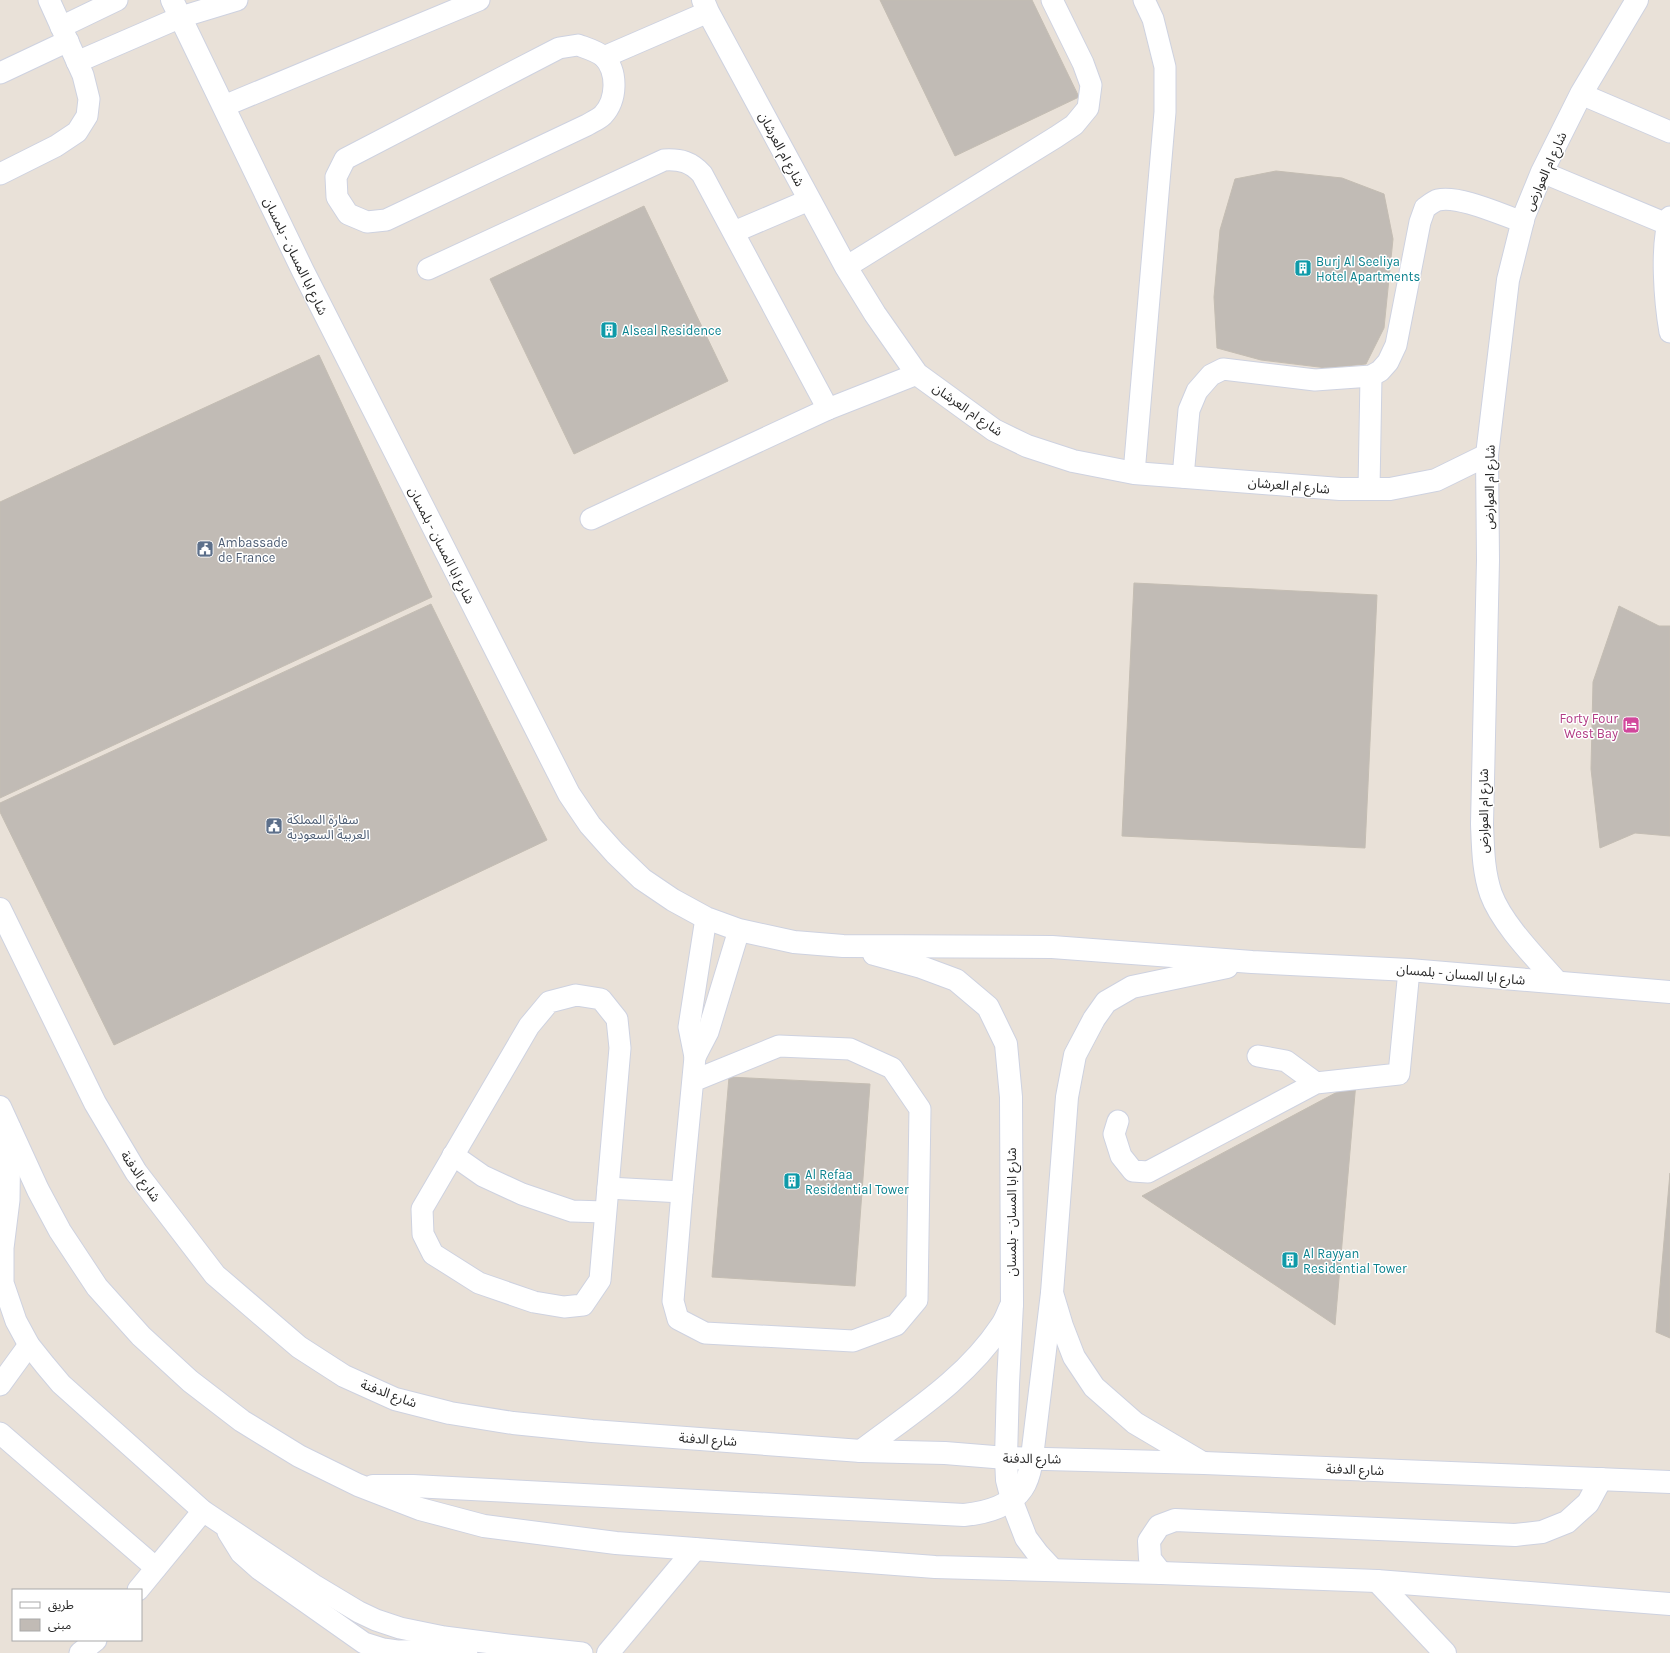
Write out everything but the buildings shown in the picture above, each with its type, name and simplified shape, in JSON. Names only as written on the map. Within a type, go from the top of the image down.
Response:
[{"type":"main road","name":"شارع ام العوارض","points":[[1557,982],[1519,938],[1503,915],[1491,894],[1483,862],[1482,824],[1488,560],[1488,455],[1508,280],[1523,222],[1542,172],[1581,94],[1637,0]]},
{"type":"main road","name":"شارع ام العرشان","points":[[705,6],[809,200],[846,267],[875,314],[917,374],[994,430],[1027,446],[1073,461],[1134,472],[1340,489],[1390,489],[1436,480],[1488,455]]},
{"type":"main road","name":"شارع ابا المسان - بلمسان","points":[[177,8],[303,271],[569,794],[590,825],[614,853],[642,878],[673,900],[706,918],[739,930],[794,942],[843,946],[1052,947],[1252,962],[1409,970],[1670,992]]},
{"type":"main road","name":"شارع الدفنة","points":[[0,908],[96,1103],[136,1172],[215,1275],[298,1347],[344,1376],[395,1399],[450,1413],[592,1431],[861,1451],[945,1453],[1006,1458],[1032,1457],[1670,1482]]},
{"type":"main road","name":"شارع ابا المسان - بلمسان","points":[[843,946],[921,967],[956,980],[988,1007],[1006,1044],[1011,1097],[1012,1304],[1006,1458],[1007,1480],[1011,1500],[1026,1538],[1052,1569]]},
{"type":"main road","name":"شارع ابا المسان - بلمسان","points":[[358,1486],[413,1486],[964,1515],[978,1514],[995,1509],[1011,1500],[1024,1486],[1029,1473],[1032,1457],[1052,1293],[1067,1097],[1075,1055],[1094,1019],[1106,1002],[1132,986],[1252,962]]},
{"type":"main road","points":[[0,1107],[38,1190],[60,1231],[97,1287],[141,1336],[190,1381],[242,1421],[299,1456],[358,1486],[420,1509],[484,1526],[616,1543],[935,1567],[1052,1569],[1377,1581],[1670,1604]]},
{"type":"main road","points":[[1052,1293],[1062,1326],[1074,1357],[1094,1387],[1135,1423],[1204,1464]]},
{"type":"main road","points":[[861,1451],[968,1368],[1002,1325],[1012,1304]]},
{"type":"main road","points":[[1161,1573],[1150,1559],[1149,1541],[1159,1526],[1175,1520],[1522,1534],[1542,1532],[1567,1522],[1588,1503],[1601,1479]]},
{"type":"main road","points":[[608,1653],[695,1549]]},
{"type":"main road","points":[[1377,1581],[1446,1653]]},
{"type":"lane","points":[[0,174],[56,146],[78,132],[87,116],[89,99],[83,74],[48,0]]},
{"type":"lane","points":[[0,72],[65,34],[117,0]]},
{"type":"lane","points":[[77,62],[177,8],[237,0]]},
{"type":"lane","points":[[224,106],[479,0]]},
{"type":"lane","points":[[846,267],[1056,137],[1074,125],[1088,108],[1091,85],[1083,63],[1052,0]]},
{"type":"lane","points":[[1134,472],[1165,112],[1165,67],[1153,19],[1144,0]]},
{"type":"lane","points":[[604,57],[705,6]]},
{"type":"lane","points":[[578,45],[604,57],[615,82],[613,100],[603,115],[587,125],[386,220],[367,222],[348,214],[337,197],[336,177],[345,159],[559,48],[578,45]]},
{"type":"lane","points":[[1581,94],[1670,132]]},
{"type":"lane","points":[[428,269],[664,160],[675,159],[685,161],[695,166],[702,174],[828,408]]},
{"type":"lane","points":[[1542,172],[1669,221],[1664,267],[1667,318],[1670,332]]},
{"type":"lane","points":[[734,232],[809,200]]},
{"type":"lane","points":[[1183,477],[1189,410],[1198,391],[1211,375],[1223,369],[1315,380],[1371,376],[1380,371],[1388,362],[1396,345],[1424,208],[1437,200],[1452,200],[1464,202],[1523,222]]},
{"type":"lane","points":[[591,519],[828,408],[917,374]]},
{"type":"lane","points":[[1369,489],[1371,376]]},
{"type":"lane","points":[[693,1081],[779,1046],[850,1049],[892,1068],[920,1109],[917,1300],[896,1325],[853,1341],[705,1332],[678,1319],[673,1301],[695,1057],[689,1027],[706,918]]},
{"type":"lane","points":[[695,1057],[708,1032],[739,930]]},
{"type":"lane","points":[[1118,1121],[1114,1134],[1121,1156],[1133,1171],[1148,1172],[1316,1083],[1398,1074],[1409,970]]},
{"type":"lane","points":[[576,995],[601,999],[617,1019],[620,1048],[608,1188],[600,1280],[583,1305],[564,1307],[534,1302],[479,1283],[433,1254],[423,1234],[422,1209],[528,1026],[549,1002],[576,995]]},
{"type":"lane","points":[[1258,1056],[1286,1062],[1316,1083]]},
{"type":"lane","points":[[10,1128],[9,1200],[3,1248],[3,1283],[16,1321],[30,1345],[61,1384],[203,1511],[314,1585],[376,1620],[400,1628],[444,1637],[507,1646],[582,1653]]},
{"type":"lane","points":[[453,1155],[484,1176],[522,1194],[572,1211],[605,1212]]},
{"type":"lane","points":[[608,1188],[682,1192]]},
{"type":"lane","points":[[0,1385],[30,1345]]},
{"type":"lane","points":[[0,1433],[156,1568]]},
{"type":"lane","points":[[139,1589],[203,1511]]},
{"type":"lane","points":[[80,1653],[95,1641]]},
{"type":"lane","points":[[99,1641],[101,1653]]},
{"type":"place","name":"Burj Al Seeliya Hotel Apartments","points":[[1303,268]]},
{"type":"place","name":"Alseal Residence","points":[[609,330]]},
{"type":"place","name":"Ambassade de France","points":[[205,549]]},
{"type":"place","name":"Forty Four West Bay","points":[[1631,725]]},
{"type":"place","name":"سفارة المملكة العربية السعودية","points":[[274,826]]},
{"type":"place","name":"Al Refaa Residential Tower","points":[[792,1181]]},
{"type":"place","name":"Al Rayyan Residential Tower","points":[[1290,1260]]}]
